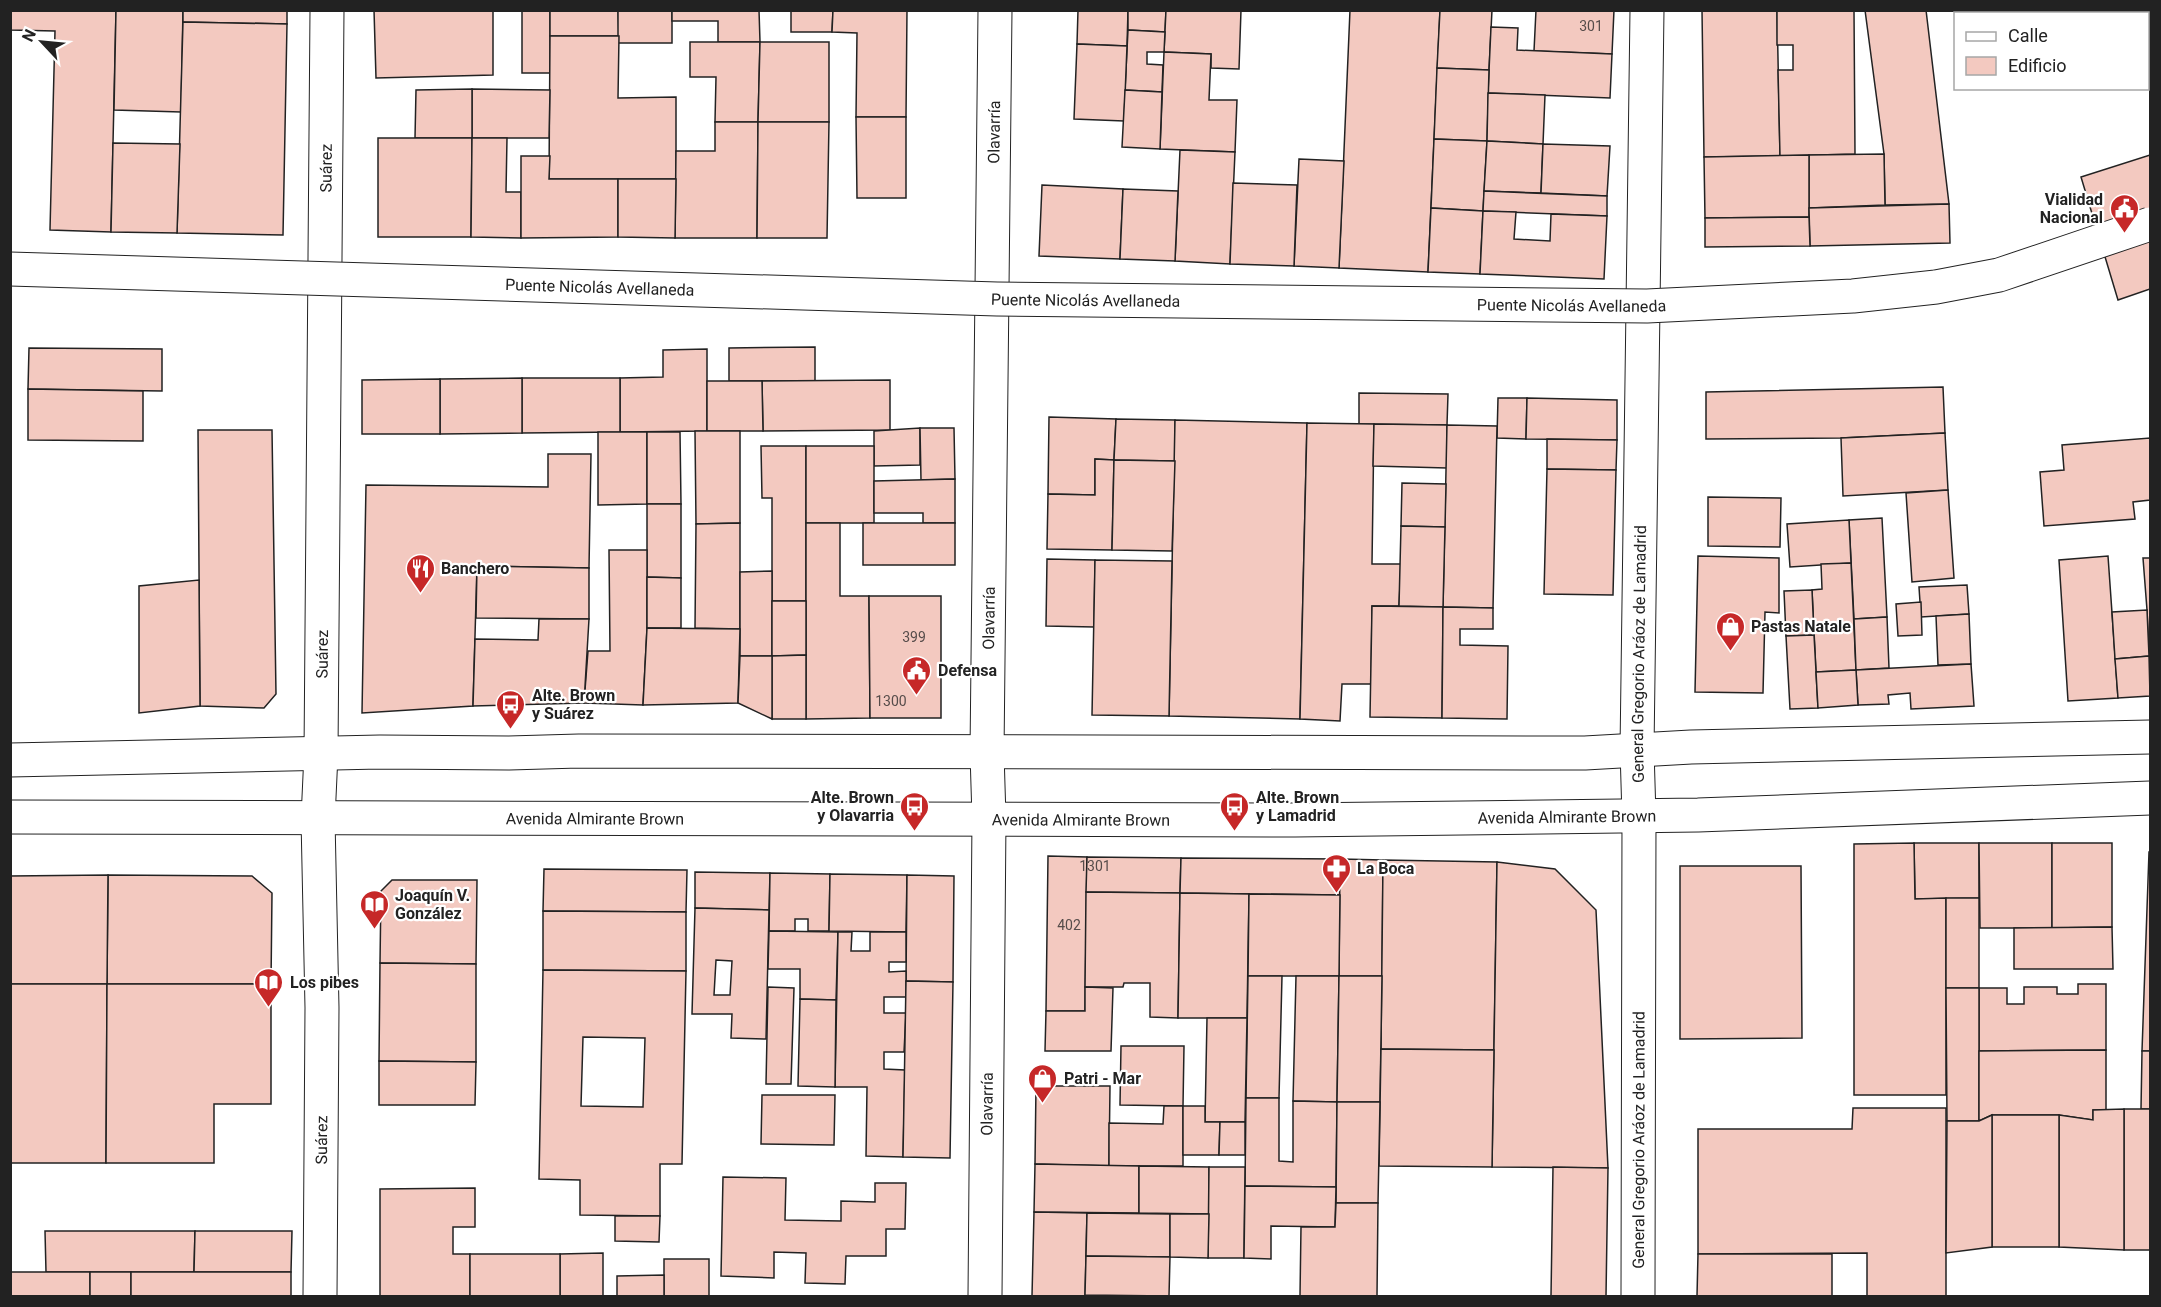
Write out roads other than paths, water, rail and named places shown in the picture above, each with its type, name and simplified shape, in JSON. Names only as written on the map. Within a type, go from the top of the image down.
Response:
[{"type":"main road","name":"Suárez","points":[[320,1296],[322,1008],[318,819],[321,754],[327,10]]},
{"type":"main road","name":"Olavarría","points":[[985,1296],[989,818],[987,753],[995,10]]},
{"type":"main road","name":"General Gregorio Aráoz de Lamadrid","points":[[1638,1296],[1639,816],[1637,750],[1647,10]]},
{"type":"main road","name":"Puente Nicolás Avellaneda","points":[[10,269],[997,299],[1647,306],[1853,296],[1936,287],[1999,275],[2151,224]]},
{"type":"main road","points":[[10,760],[380,752],[579,751],[1585,753],[1691,747],[2151,737]]},
{"type":"main road","name":"Avenida Almirante Brown","points":[[10,817],[1295,820],[1698,815],[2151,798]]},
{"type":"place","name":"Vialidad Nacional","points":[[2124,234]]},
{"type":"place","name":"Banchero","points":[[420,594]]},
{"type":"place","name":"Pastas Natale","points":[[1730,652]]},
{"type":"place","name":"Defensa","points":[[917,696]]},
{"type":"place","name":"Alte. Brown y Suárez","points":[[511,730]]},
{"type":"place","name":"Alte. Brown y Olavarria","points":[[915,832]]},
{"type":"place","name":"Alte. Brown y Lamadrid","points":[[1235,832]]},
{"type":"place","name":"La Boca","points":[[1336,894]]},
{"type":"place","name":"Joaquín V. González","points":[[374,930]]},
{"type":"place","name":"Los pibes","points":[[269,1008]]},
{"type":"place","name":"Patri - Mar","points":[[1043,1104]]}]
